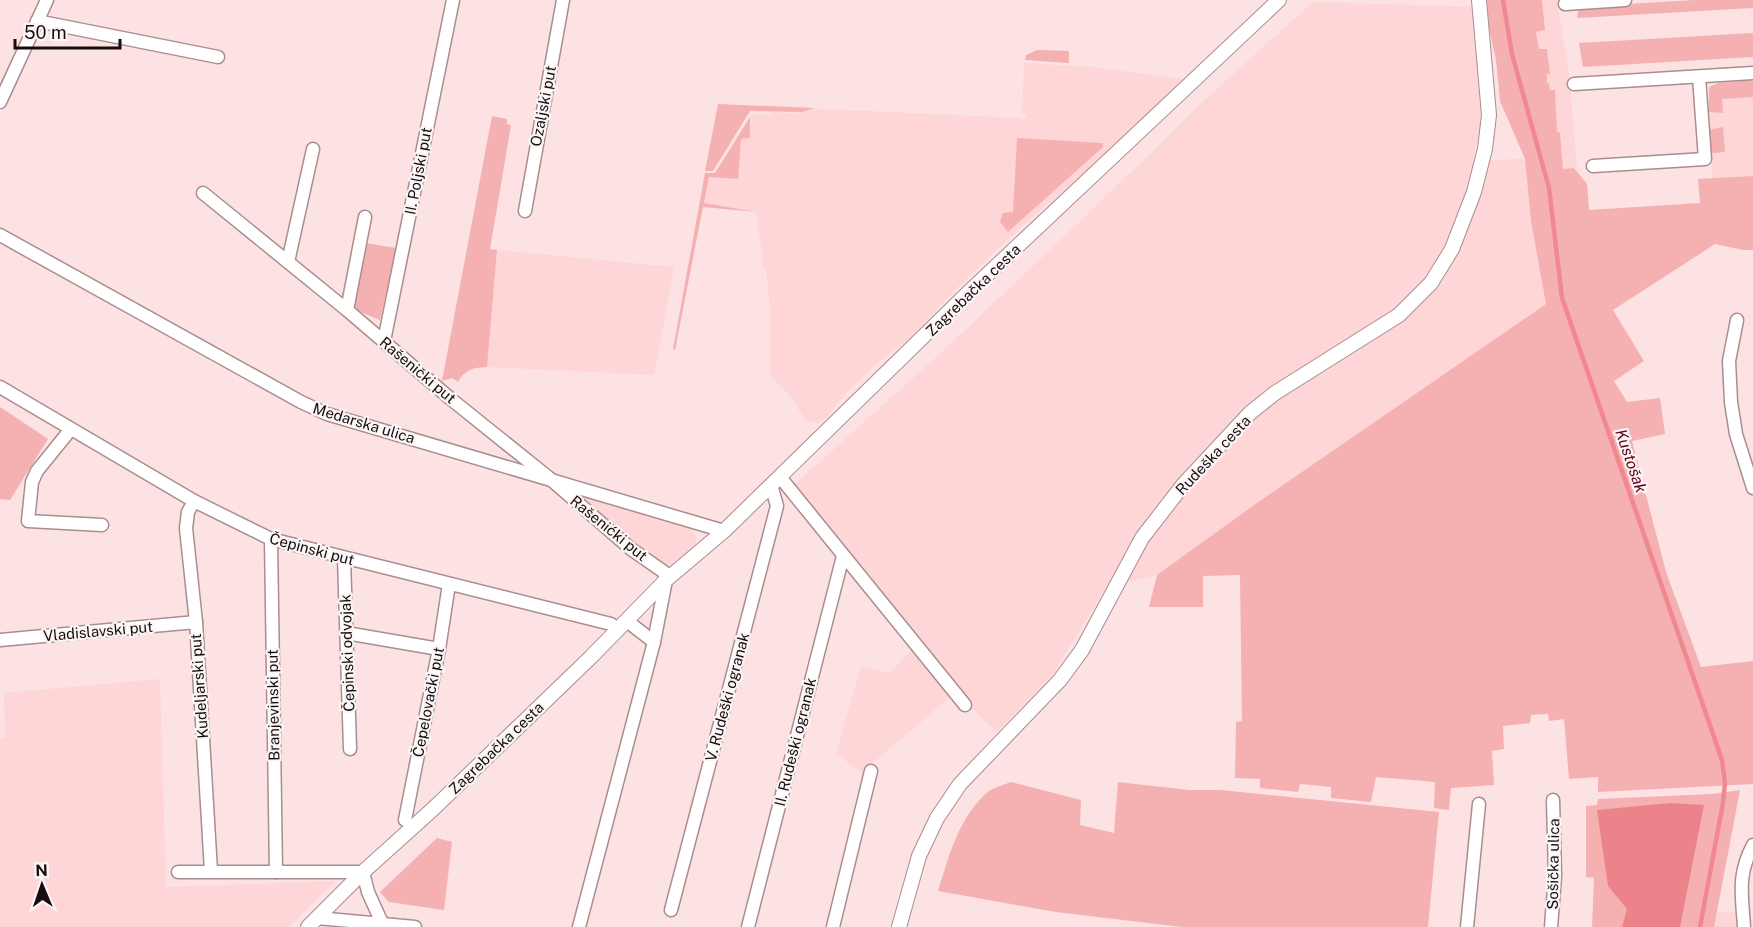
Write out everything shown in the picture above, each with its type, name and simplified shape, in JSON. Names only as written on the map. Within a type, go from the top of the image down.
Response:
[{"type":"street","points":[[0,102],[47,0]]},
{"type":"street","name":"II. Poljski put","points":[[384,341],[453,0]]},
{"type":"street","name":"Ozaljski put","points":[[525,211],[562,0]]},
{"type":"street","name":"Zagrebačka cesta","points":[[313,923],[363,872],[433,809],[622,626],[666,580],[724,531],[980,282],[1279,0]]},
{"type":"street","name":"Rudeška cesta","points":[[898,927],[919,856],[937,818],[960,784],[1060,680],[1082,650],[1143,538],[1183,485],[1250,413],[1275,393],[1399,315],[1431,283],[1452,249],[1474,192],[1485,149],[1488,115],[1479,0]]},
{"type":"street","points":[[1565,4],[1625,0]]},
{"type":"street","points":[[37,21],[218,57]]},
{"type":"street","points":[[1574,84],[1753,73]]},
{"type":"street","points":[[1593,166],[1705,159],[1700,77]]},
{"type":"street","points":[[288,262],[313,149]]},
{"type":"street","name":"Rašenički put","points":[[203,193],[548,477]]},
{"type":"street","points":[[347,310],[365,217]]},
{"type":"street","name":"Medarska ulica","points":[[0,235],[301,402],[327,414],[548,477],[724,531]]},
{"type":"street","points":[[1737,320],[1729,361],[1731,402],[1736,434],[1752,482]]},
{"type":"street","name":"Čepinski put","points":[[0,387],[194,501],[271,539],[622,626]]},
{"type":"street","points":[[71,429],[37,471],[32,482],[28,521],[102,525]]},
{"type":"street","name":"Rašenićki put","points":[[548,477],[632,549],[664,572],[666,580]]},
{"type":"street","points":[[775,481],[843,556],[965,705]]},
{"type":"street","name":"V. Rudeški ogranak","points":[[671,910],[777,506],[775,481]]},
{"type":"street","name":"Kudeljarski put","points":[[194,501],[188,512],[186,528],[195,622],[211,871]]},
{"type":"street","name":"Branjevinski put","points":[[271,539],[276,872]]},
{"type":"street","name":"II. Rudeški ogranak","points":[[748,927],[843,556]]},
{"type":"street","name":"Čepinski odvojak","points":[[344,558],[350,749]]},
{"type":"street","points":[[579,927],[654,642],[666,580]]},
{"type":"street","name":"Čepelovački put","points":[[405,820],[439,649],[449,584]]},
{"type":"street","name":"Vladislavski put","points":[[0,640],[195,622]]},
{"type":"street","points":[[622,626],[654,642]]},
{"type":"street","points":[[346,633],[439,649]]},
{"type":"street","points":[[833,927],[871,771]]},
{"type":"street","name":"Sošička ulica","points":[[1551,927],[1555,876],[1553,800]]},
{"type":"street","points":[[1467,927],[1479,804]]},
{"type":"street","points":[[1744,927],[1741,878],[1753,844]]},
{"type":"street","points":[[178,872],[363,872],[368,892],[382,923]]},
{"type":"street","name":"Zagrebačka cesta","points":[[313,923],[382,923],[415,927]]},
{"type":"shaded area","points":[[1487,0],[1542,0],[1545,30],[1536,32],[1539,49],[1547,49],[1550,74],[1547,74],[1547,83],[1549,83],[1550,90],[1555,90],[1557,132],[1560,133],[1563,169],[1574,168],[1587,184],[1589,210],[1700,203],[1698,179],[1753,176],[1753,250],[1715,244],[1613,310],[1644,361],[1614,381],[1627,402],[1660,398],[1665,434],[1632,441],[1666,572],[1701,667],[1753,661],[1753,784],[1598,792],[1598,777],[1569,779],[1564,719],[1549,721],[1548,714],[1531,715],[1530,723],[1503,726],[1504,749],[1492,751],[1494,785],[1451,788],[1449,810],[1434,808],[1435,782],[1376,777],[1371,802],[1331,798],[1331,787],[1300,784],[1298,792],[1260,788],[1260,779],[1235,778],[1236,722],[1242,721],[1240,575],[1203,576],[1203,607],[1149,607],[1157,575],[1254,505],[1546,304],[1531,221],[1525,159],[1500,101]]},
{"type":"shaded area","points":[[1542,0],[1557,0],[1569,74],[1577,167],[1574,168],[1563,169],[1560,133],[1557,133],[1555,91],[1549,90],[1547,83],[1547,74],[1550,74],[1547,49],[1539,50],[1536,31],[1545,30]]},
{"type":"shaded area","points":[[1694,0],[1753,0],[1753,8],[1577,18],[1579,7]]},
{"type":"shaded area","points":[[1313,2],[1481,7],[1480,129],[1473,160],[1525,159],[1531,221],[1546,304],[1254,505],[1157,575],[1106,587],[1053,674],[997,732],[955,693],[862,772],[836,754],[861,666],[889,673],[916,645],[794,485],[943,351],[1210,95]]},
{"type":"shaded area","points":[[1753,33],[1753,57],[1583,67],[1579,43]]},
{"type":"shaded area","points":[[1037,50],[1069,51],[1069,63],[1025,60],[1026,55]]},
{"type":"shaded area","points":[[1024,63],[1092,67],[1183,79],[1095,163],[1010,237],[911,337],[875,365],[845,394],[827,417],[817,423],[806,421],[790,396],[770,375],[770,307],[756,212],[704,203],[708,176],[738,178],[741,139],[750,138],[751,114],[770,115],[771,112],[798,114],[798,108],[1026,118],[1026,114],[1022,114]]},
{"type":"shaded area","points":[[1753,80],[1753,193],[1731,207],[1712,178],[1709,87],[1718,83]]},
{"type":"shaded area","points":[[1753,80],[1753,97],[1722,99],[1723,113],[1709,112],[1709,87],[1718,83]]},
{"type":"shaded area","points":[[718,104],[814,108],[802,112],[750,111],[713,171],[705,171]]},
{"type":"shaded area","points":[[492,116],[507,119],[507,124],[511,125],[490,249],[497,250],[487,367],[470,370],[458,382],[452,378],[442,381]]},
{"type":"shaded area","points":[[750,117],[750,138],[741,139],[738,179],[709,177],[704,203],[756,212],[703,207],[675,350],[673,349],[705,173],[715,173]]},
{"type":"shaded area","points":[[1723,127],[1725,152],[1713,153],[1710,151],[1709,130]]},
{"type":"shaded area","points":[[1017,138],[1103,143],[1103,147],[1008,232],[1000,222],[1003,213],[1013,212]]},
{"type":"shaded area","points":[[365,243],[396,248],[380,320],[358,311],[353,303]]},
{"type":"shaded area","points":[[497,250],[674,267],[653,375],[487,367]]},
{"type":"shaded area","points":[[0,407],[48,439],[10,500],[0,499]]},
{"type":"shaded area","points":[[581,491],[691,529],[696,542],[675,564],[661,564],[596,513],[577,494]]},
{"type":"shaded area","points":[[160,679],[166,887],[336,881],[289,927],[0,927],[0,738],[5,737],[4,693]]},
{"type":"shaded area","points":[[1011,782],[1081,800],[1080,825],[1114,833],[1118,782],[1439,812],[1428,927],[1182,927],[1056,912],[938,891],[956,837],[970,812],[989,791]]},
{"type":"shaded area","points":[[1740,790],[1714,927],[1592,927],[1594,878],[1586,877],[1586,806],[1597,805],[1598,799],[1712,794]]},
{"type":"shaded area","points":[[1670,803],[1704,805],[1680,927],[1622,927],[1627,909],[1608,886],[1597,810]]},
{"type":"shaded area","points":[[437,838],[452,842],[444,910],[389,902],[380,892]]},
{"type":"shaded area","points":[[1739,911],[1740,927],[1714,927],[1716,912]]},
{"type":"waterway","name":"Kustošak","points":[[1503,0],[1512,54],[1549,188],[1562,298],[1722,760],[1725,783],[1723,803],[1700,927]]}]
